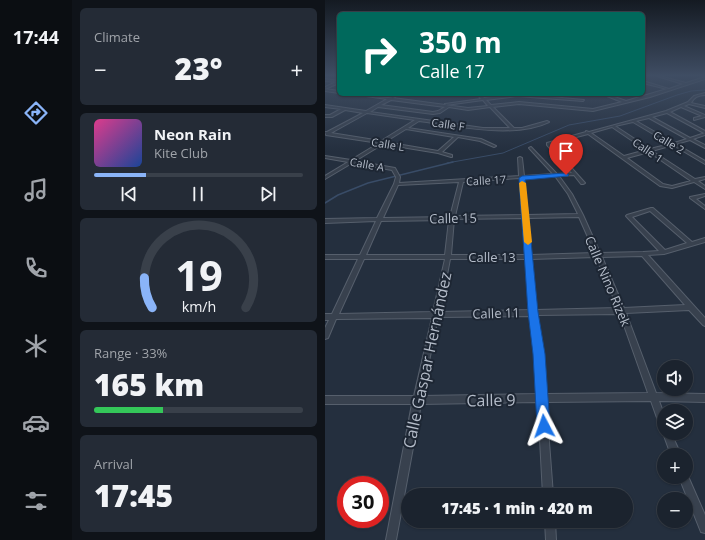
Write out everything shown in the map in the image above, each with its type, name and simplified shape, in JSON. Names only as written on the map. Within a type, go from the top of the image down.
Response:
[{"type":"street","points":[[326,134],[387,101]]},
{"type":"street","points":[[408,101],[468,109],[519,103],[593,110],[629,101]]},
{"type":"street","points":[[437,105],[466,101]]},
{"type":"street","points":[[484,101],[511,129]]},
{"type":"street","points":[[583,183],[548,144],[587,132],[650,117],[689,103],[705,107]]},
{"type":"street","name":"Calle F","points":[[325,106],[483,129],[522,129],[547,122]]},
{"type":"street","points":[[378,106],[433,113],[439,112],[449,106]]},
{"type":"street","points":[[681,106],[705,116]]},
{"type":"street","points":[[325,116],[331,116],[345,109]]},
{"type":"street","points":[[667,112],[705,133]]},
{"type":"street","points":[[695,119],[705,116]]},
{"type":"street","points":[[650,117],[705,147]]},
{"type":"street","points":[[325,178],[418,120]]},
{"type":"street","name":"Calle 2","points":[[634,121],[705,163]]},
{"type":"street","name":"Calle 1","points":[[612,126],[705,188]]},
{"type":"street","points":[[404,128],[481,140],[494,146]]},
{"type":"street","points":[[587,132],[667,187],[705,178]]},
{"type":"street","points":[[623,158],[691,139],[705,133]]},
{"type":"street","name":"Calle L","points":[[326,134],[439,152],[451,156]]},
{"type":"street","points":[[439,152],[457,136]]},
{"type":"street","name":"Calle Nino Rizek","points":[[531,148],[557,176],[570,194],[581,215],[622,311],[657,408]]},
{"type":"street","name":"Calle A","points":[[325,157],[394,169],[398,177],[363,257],[325,336]]},
{"type":"street","points":[[520,158],[533,312],[539,354],[548,488]]},
{"type":"street","name":"Calle 17","points":[[396,184],[575,174]]},
{"type":"street","name":"Calle Gaspar Hernández","points":[[391,540],[417,401],[448,257],[453,218],[461,181]]},
{"type":"street","points":[[705,195],[692,198],[705,208]]},
{"type":"street","points":[[664,252],[629,216],[651,209],[691,244]]},
{"type":"street","name":"Calle 15","points":[[325,221],[581,215]]},
{"type":"street","name":"Calle 13","points":[[325,257],[529,257],[643,254],[664,252],[705,240]]},
{"type":"street","points":[[643,254],[705,323]]},
{"type":"street","name":"Calle 11","points":[[325,317],[622,311],[691,307]]},
{"type":"street","name":"Calle 9","points":[[325,400],[417,401],[652,396],[705,398]]},
{"type":"street","points":[[688,484],[705,528]]},
{"type":"street","points":[[550,528],[551,540]]},
{"type":"waterway","points":[[447,163],[503,153],[569,125],[620,116],[660,101]]},
{"type":"waterway","points":[[325,203],[338,195],[368,183],[453,162]]},
{"type":"slow traffic","points":[[522,183],[528,242]]},
{"type":"route","points":[[544,426],[539,354],[533,312],[522,178],[566,175]]}]
